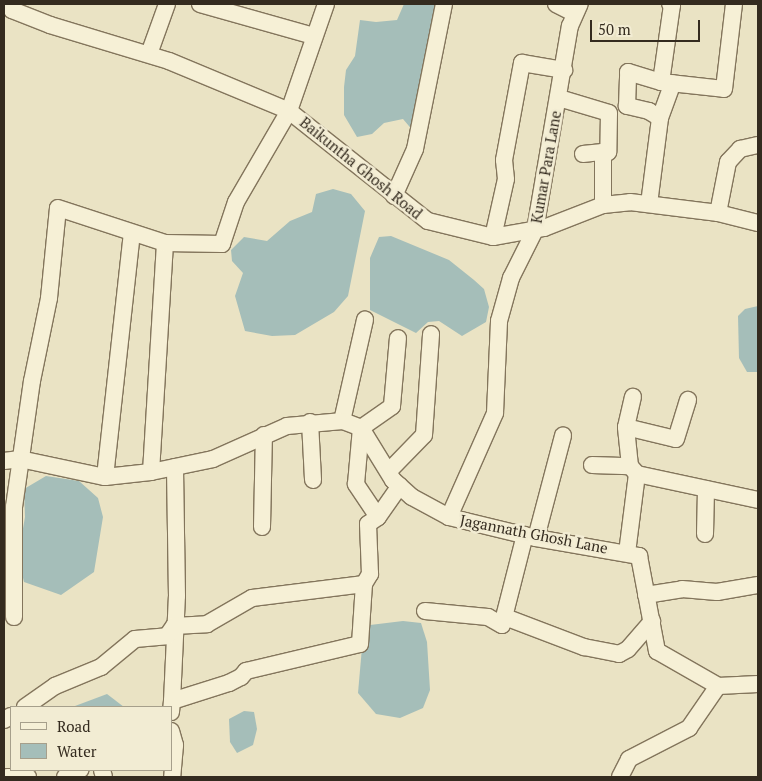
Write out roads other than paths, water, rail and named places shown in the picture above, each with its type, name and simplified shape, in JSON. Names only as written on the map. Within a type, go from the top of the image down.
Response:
[{"type":"street","name":"Baikuntha Ghosh Road","points":[[9,4],[12,10],[50,25],[148,54],[263,98],[289,111],[428,221],[494,236],[535,230],[603,205],[650,204],[718,213],[758,223]]},
{"type":"street","points":[[148,54],[167,4]]},
{"type":"street","points":[[200,4],[314,36]]},
{"type":"street","points":[[14,617],[12,460],[48,307],[58,208],[165,243],[222,244],[236,202],[289,111],[326,4]]},
{"type":"street","points":[[394,196],[414,149],[444,4]]},
{"type":"street","name":"Kumar Para Lane","points":[[449,516],[495,413],[499,320],[511,278],[535,230],[577,8],[556,4]]},
{"type":"street","points":[[650,204],[660,118],[667,82],[672,5],[670,4]]},
{"type":"street","points":[[627,106],[628,72],[667,82],[724,89],[734,4]]},
{"type":"street","points":[[494,236],[506,179],[504,160],[522,63],[564,70]]},
{"type":"street","points":[[559,98],[609,113],[627,106],[650,111],[660,118]]},
{"type":"street","points":[[583,154],[608,152],[609,113]]},
{"type":"street","points":[[718,213],[728,162],[740,149],[758,145]]},
{"type":"street","points":[[603,152],[603,205]]},
{"type":"street","points":[[105,477],[132,233]]},
{"type":"street","points":[[151,472],[165,243]]},
{"type":"street","points":[[342,421],[365,320]]},
{"type":"street","points":[[389,471],[424,435],[431,334]]},
{"type":"street","points":[[378,516],[356,484],[361,428],[392,406],[398,338]]},
{"type":"street","points":[[627,553],[633,470],[626,427],[633,397]]},
{"type":"street","points":[[626,427],[676,439],[688,400]]},
{"type":"street","points":[[12,460],[105,477],[151,472],[213,459],[287,426],[310,422],[342,421],[361,428]]},
{"type":"street","points":[[310,422],[313,480]]},
{"type":"street","name":"Jagannath Ghosh Lane","points":[[361,428],[400,486],[421,502],[449,516],[531,536],[639,556],[657,652],[718,686]]},
{"type":"street","points":[[262,527],[264,435]]},
{"type":"street","points":[[425,611],[488,617],[502,625],[563,436]]},
{"type":"street","points":[[592,465],[633,470],[758,500]]},
{"type":"street","points":[[175,467],[172,707],[230,683],[242,677],[246,670],[360,644],[364,584],[370,574],[368,524],[378,516],[400,486]]},
{"type":"street","points":[[706,489],[706,534]]},
{"type":"street","points":[[174,626],[207,624],[252,598],[364,584]]},
{"type":"street","points":[[646,595],[682,589],[717,592],[758,585]]},
{"type":"street","points":[[505,617],[584,647],[619,654],[628,649],[652,622]]},
{"type":"street","points":[[26,706],[55,686],[101,667],[135,639],[167,636],[174,626]]},
{"type":"street","points":[[620,777],[629,759],[689,728],[718,686],[758,683],[758,693]]},
{"type":"street","points":[[172,735],[175,746],[172,777]]},
{"type":"street","points":[[65,777],[78,771]]},
{"type":"street","points":[[7,777],[28,777]]},
{"type":"water","points":[[404,4],[446,4],[414,132],[403,119],[384,123],[372,134],[357,137],[344,115],[344,87],[346,70],[355,56],[360,20],[376,22],[397,20]]},
{"type":"water","points":[[333,189],[351,194],[365,211],[348,296],[334,312],[295,335],[272,336],[245,331],[235,296],[243,273],[232,261],[231,250],[244,237],[267,241],[290,221],[312,212],[316,194]]},
{"type":"water","points":[[391,236],[449,260],[484,289],[489,307],[486,322],[462,336],[439,321],[428,322],[416,333],[370,310],[370,258],[379,237]]},
{"type":"water","points":[[758,306],[758,372],[747,372],[739,358],[738,316],[745,309]]},
{"type":"water","points":[[46,476],[79,481],[98,498],[103,517],[94,572],[61,595],[24,582],[18,557],[25,517],[24,489]]},
{"type":"water","points":[[403,621],[421,623],[427,642],[430,690],[423,708],[400,718],[376,714],[358,693],[363,636],[370,625]]},
{"type":"water","points":[[107,694],[123,706],[75,706]]},
{"type":"water","points":[[244,711],[254,712],[257,729],[253,745],[237,753],[230,742],[229,719]]}]
